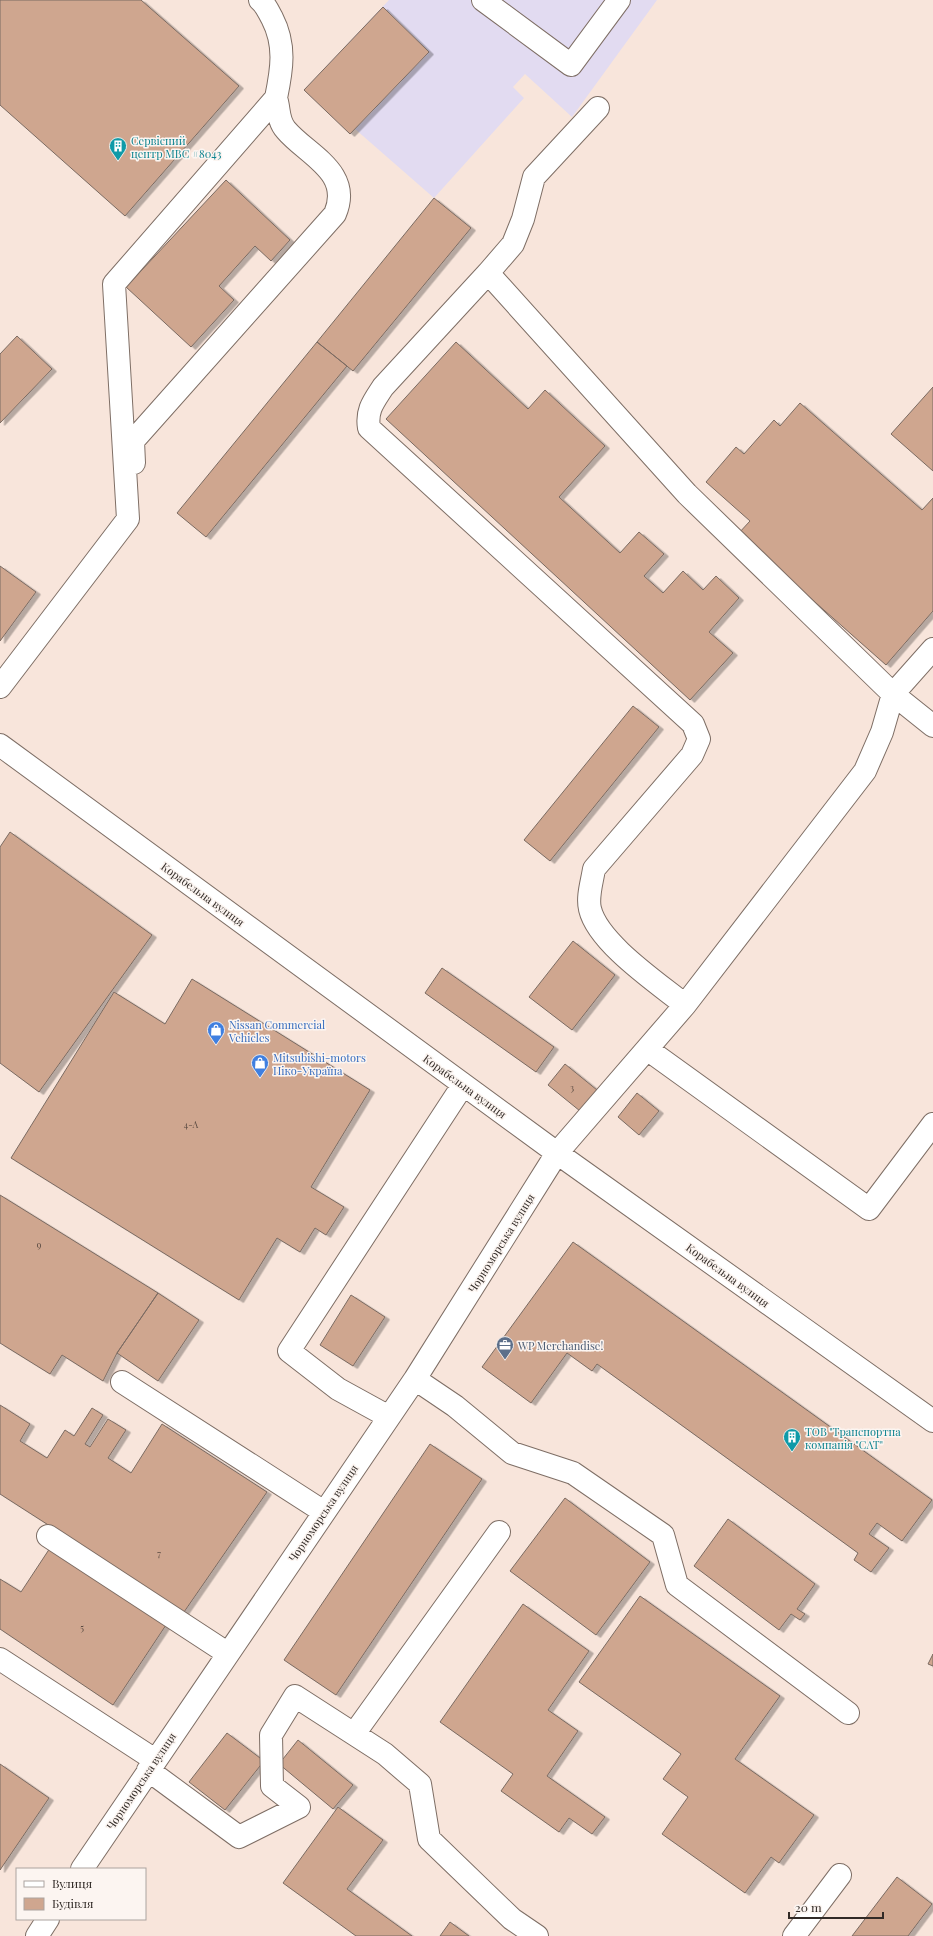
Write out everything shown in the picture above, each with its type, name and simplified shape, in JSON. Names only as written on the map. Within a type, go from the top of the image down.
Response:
[{"type":"street","points":[[0,687],[136,509],[133,441],[335,214],[338,207],[337,186],[326,164],[286,130],[279,119],[279,108],[276,98],[281,74],[283,52],[278,30],[265,4],[260,0]]},
{"type":"street","points":[[483,0],[571,65],[619,0]]},
{"type":"street","points":[[128,519],[114,284],[276,98]]},
{"type":"street","points":[[598,108],[534,177],[523,219],[513,244],[383,387],[367,416],[369,428],[693,724],[699,739],[692,755],[594,869],[590,892],[590,909],[598,926],[613,946],[685,1005]]},
{"type":"street","points":[[488,273],[687,494],[893,694],[933,726]]},
{"type":"street","points":[[893,694],[933,649]]},
{"type":"street","name":"Чорноморська вулиця","points":[[83,1868],[151,1765],[415,1379],[557,1153],[685,1005],[864,771],[882,732],[893,694]]},
{"type":"street","name":"Корабельна вулиця","points":[[0,745],[463,1085],[933,1421]]},
{"type":"street","points":[[647,1049],[869,1209],[933,1124]]},
{"type":"street","points":[[388,1417],[338,1388],[289,1351],[463,1085]]},
{"type":"street","points":[[415,1379],[455,1406],[512,1453],[573,1473],[663,1535],[677,1585],[848,1713]]},
{"type":"street","points":[[122,1382],[324,1512]]},
{"type":"street","points":[[354,1734],[498,1532]]},
{"type":"street","points":[[48,1536],[227,1654]]},
{"type":"street","points":[[0,1659],[151,1765],[239,1837],[299,1807],[272,1786],[271,1735],[295,1696],[385,1754],[420,1784],[429,1839],[512,1919],[537,1936]]},
{"type":"street","points":[[794,1936],[840,1875]]},
{"type":"street","points":[[37,1936],[47,1920]]},
{"type":"shaded area","points":[[389,0],[657,0],[572,117],[525,74],[513,87],[524,98],[434,198],[355,129],[350,134],[304,90]]},
{"type":"building","name":"Сервісний центр МВС #8043","points":[[0,0],[141,0],[239,86],[125,216],[0,105]]},
{"type":"building","points":[[383,7],[429,52],[350,134],[304,90]]},
{"type":"building","points":[[226,180],[290,240],[271,261],[255,246],[219,286],[234,300],[191,347],[126,287]]},
{"type":"building","points":[[434,198],[471,228],[353,371],[317,342]]},
{"type":"building","points":[[17,336],[52,369],[0,423],[0,354]]},
{"type":"building","points":[[317,342],[347,366],[206,537],[177,513]]},
{"type":"building","points":[[456,342],[528,409],[545,390],[605,446],[559,497],[620,553],[639,532],[664,554],[644,576],[663,593],[683,571],[703,590],[716,576],[739,598],[709,632],[733,653],[690,700],[386,419]]},
{"type":"building","points":[[933,387],[933,471],[891,434]]},
{"type":"building","points":[[800,403],[922,510],[933,498],[933,611],[886,665],[738,534],[750,521],[706,482],[736,447],[744,454],[774,420],[780,426]]},
{"type":"building","points":[[0,566],[36,592],[0,641]]},
{"type":"building","points":[[633,706],[659,727],[550,861],[524,840]]},
{"type":"building","points":[[10,832],[152,935],[39,1092],[0,1063],[0,847]]},
{"type":"building","points":[[573,941],[615,975],[572,1030],[529,997]]},
{"type":"building","points":[[442,968],[554,1047],[536,1072],[425,993]]},
{"type":"building","points":[[192,979],[370,1090],[311,1187],[344,1207],[326,1235],[315,1228],[300,1252],[277,1238],[239,1300],[11,1158],[114,992],[165,1024]]},
{"type":"building","points":[[565,1064],[597,1090],[580,1111],[548,1085]]},
{"type":"building","points":[[637,1093],[659,1111],[639,1135],[618,1117]]},
{"type":"building","points":[[0,1195],[158,1293],[117,1353],[103,1381],[62,1355],[50,1374],[0,1343]]},
{"type":"building","name":"ТОВ \"Транспортна компанія \"САТ\"","points":[[573,1242],[932,1500],[902,1541],[877,1523],[869,1534],[889,1548],[871,1572],[854,1560],[858,1553],[597,1364],[592,1371],[567,1353],[531,1403],[482,1367]]},
{"type":"building","points":[[158,1293],[199,1320],[158,1381],[117,1353]]},
{"type":"building","points":[[351,1295],[385,1317],[353,1366],[320,1345]]},
{"type":"building","points":[[0,1405],[30,1424],[20,1441],[47,1458],[65,1430],[74,1436],[92,1408],[103,1415],[85,1444],[90,1447],[108,1419],[126,1430],[108,1458],[131,1473],[162,1424],[267,1492],[184,1612],[0,1494]]},
{"type":"building","points":[[430,1444],[482,1479],[336,1695],[284,1660]]},
{"type":"building","points":[[565,1498],[650,1562],[596,1635],[510,1571]]},
{"type":"building","points":[[728,1519],[815,1584],[797,1609],[805,1614],[800,1620],[791,1614],[779,1630],[694,1566]]},
{"type":"building","points":[[50,1548],[166,1625],[113,1705],[0,1629],[0,1579],[21,1592]]},
{"type":"building","points":[[640,1596],[780,1696],[735,1759],[814,1815],[779,1863],[771,1857],[745,1893],[662,1834],[688,1797],[663,1779],[681,1754],[579,1682]]},
{"type":"building","points":[[523,1604],[589,1651],[548,1710],[578,1731],[547,1776],[605,1817],[592,1834],[569,1818],[559,1832],[501,1791],[513,1774],[440,1722]]},
{"type":"building","points":[[933,1654],[933,1666],[928,1664]]},
{"type":"building","points":[[227,1733],[264,1761],[225,1810],[189,1782]]},
{"type":"building","points":[[298,1740],[353,1785],[333,1809],[279,1764]]},
{"type":"building","points":[[0,1764],[49,1798],[0,1870]]},
{"type":"building","points":[[338,1807],[383,1840],[347,1889],[412,1936],[356,1936],[283,1883]]},
{"type":"building","points":[[897,1877],[932,1904],[908,1936],[852,1936]]},
{"type":"building","points":[[450,1922],[469,1936],[440,1936]]},
{"type":"place","name":"Сервісний центр МВС #8043","points":[[118,161]]},
{"type":"place","name":"Nissan Commercial Vehicles","points":[[216,1045]]},
{"type":"place","name":"Mitsubishi-motors Ніко-Україна","points":[[260,1078]]},
{"type":"place","name":"WP Merchandise!","points":[[505,1360]]},
{"type":"place","name":"ТОВ \"Транспортна компанія \"САТ\"","points":[[792,1452]]}]
